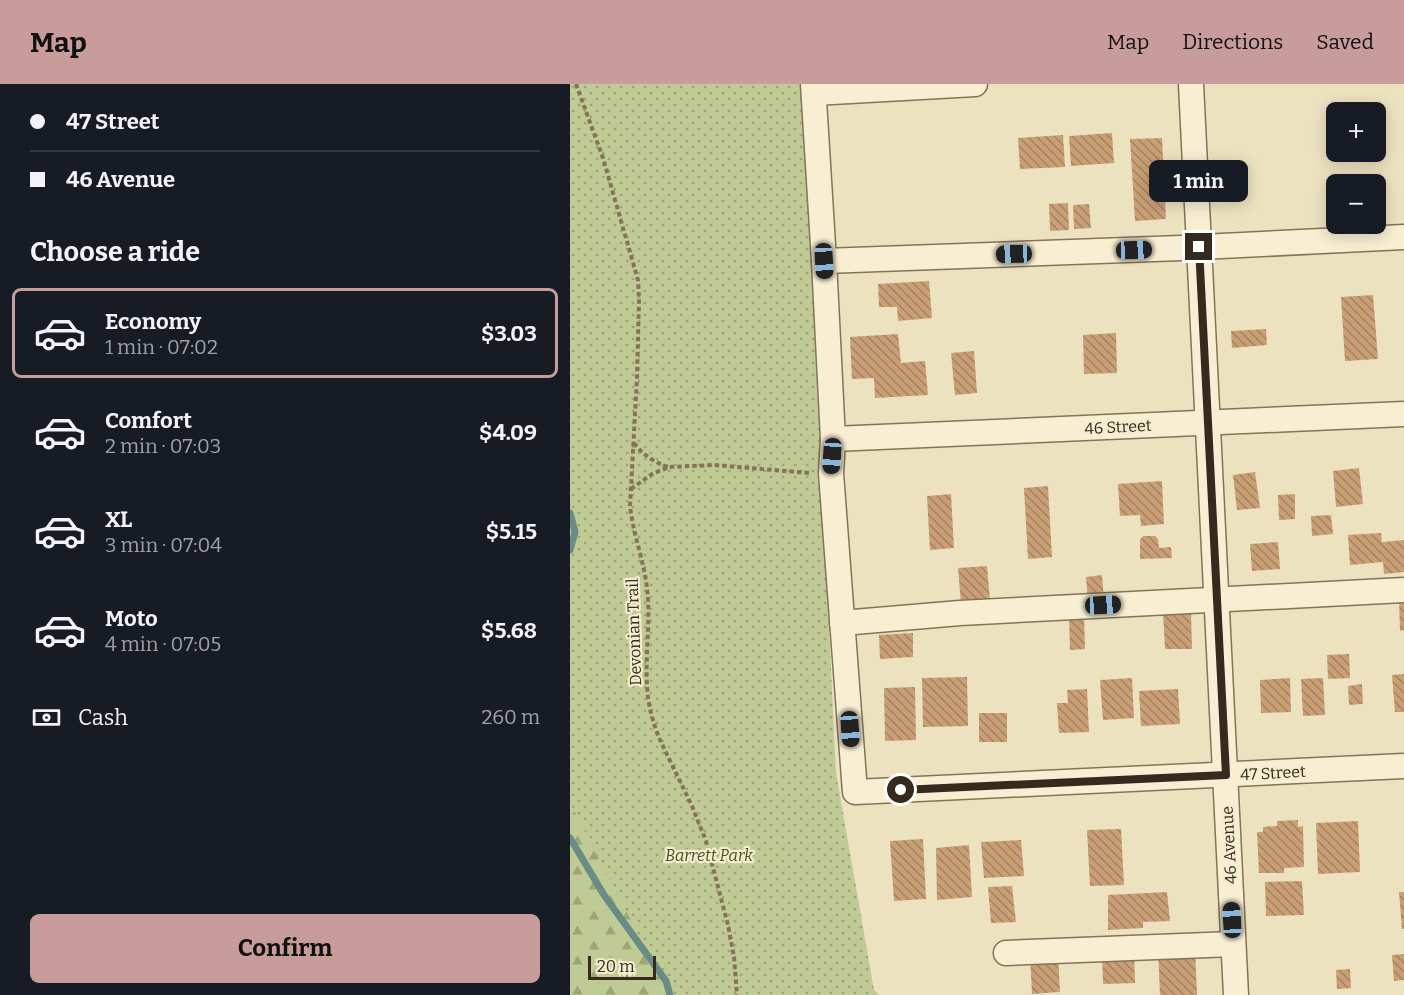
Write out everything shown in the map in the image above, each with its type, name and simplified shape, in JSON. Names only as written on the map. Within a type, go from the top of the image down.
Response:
[{"type":"street","points":[[975,84],[814,88],[833,439],[831,473],[842,623],[960,613],[1404,590]]},
{"type":"street","name":"46 Avenue","points":[[1191,84],[1236,995]]},
{"type":"street","points":[[824,261],[1404,237]]},
{"type":"street","name":"46 Street","points":[[833,439],[1404,414]]},
{"type":"street","name":"47 Street","points":[[842,623],[855,792],[1404,766]]},
{"type":"street","points":[[1006,953],[1233,944]]},
{"type":"path","name":"Devonian Trail","points":[[576,84],[603,158],[638,280],[637,378],[630,506],[647,586],[649,617],[647,687],[650,708],[655,729],[706,841],[728,925],[735,964],[737,995]]},
{"type":"path","points":[[633,442],[650,459],[669,468]]},
{"type":"path","points":[[631,489],[652,474],[669,468],[714,465],[795,472]]},
{"type":"green space","name":"Barrett Park","points":[[570,84],[803,84],[836,773],[874,990],[879,995],[570,995]]},
{"type":"green space","points":[[570,803],[670,995],[570,995]]},
{"type":"building","points":[[1112,133],[1114,163],[1071,166],[1069,136]]},
{"type":"building","points":[[1063,135],[1065,167],[1020,169],[1018,138]]},
{"type":"building","points":[[1162,138],[1166,219],[1135,221],[1130,139]]},
{"type":"building","points":[[1068,203],[1069,230],[1050,231],[1049,204]]},
{"type":"building","points":[[1089,204],[1091,228],[1074,229],[1073,205]]},
{"type":"building","points":[[929,281],[932,318],[898,321],[897,307],[879,307],[878,284]]},
{"type":"building","points":[[1373,295],[1378,359],[1345,361],[1341,297]]},
{"type":"building","points":[[1266,329],[1267,345],[1232,348],[1231,331]]},
{"type":"building","points":[[1116,333],[1117,373],[1084,374],[1083,335]]},
{"type":"building","points":[[898,334],[901,363],[925,361],[928,395],[875,398],[874,378],[852,379],[850,337]]},
{"type":"building","points":[[974,351],[977,393],[955,395],[951,353]]},
{"type":"building","points":[[1359,468],[1363,504],[1336,507],[1333,471]]},
{"type":"building","points":[[1255,472],[1260,508],[1237,510],[1233,475]]},
{"type":"building","points":[[1162,481],[1164,524],[1141,526],[1140,515],[1120,516],[1118,484]]},
{"type":"building","points":[[1048,486],[1052,557],[1028,559],[1024,488]]},
{"type":"building","points":[[951,494],[954,548],[930,550],[927,496]]},
{"type":"building","points":[[1295,494],[1295,519],[1279,520],[1278,495]]},
{"type":"building","points":[[1331,515],[1333,534],[1312,536],[1311,516]]},
{"type":"building","points":[[1381,533],[1382,542],[1404,540],[1404,572],[1384,574],[1383,562],[1350,565],[1348,535]]},
{"type":"building","points":[[1143,536],[1155,536],[1158,539],[1159,548],[1171,547],[1172,558],[1140,559],[1140,540]]},
{"type":"building","points":[[1278,542],[1280,569],[1252,571],[1250,544]]},
{"type":"building","points":[[987,566],[990,601],[961,604],[958,568]]},
{"type":"building","points":[[1102,575],[1104,601],[1088,602],[1086,577]]},
{"type":"building","points":[[1399,597],[1404,597],[1404,630],[1400,631]]},
{"type":"building","points":[[1191,612],[1192,649],[1165,649],[1163,613]]},
{"type":"building","points":[[1084,616],[1085,649],[1070,650],[1069,617]]},
{"type":"building","points":[[913,633],[913,657],[880,659],[879,635]]},
{"type":"building","points":[[1349,654],[1350,678],[1328,679],[1327,655]]},
{"type":"building","points":[[1404,674],[1404,712],[1395,712],[1392,675]]},
{"type":"building","points":[[967,677],[968,726],[923,727],[922,678]]},
{"type":"building","points":[[1132,678],[1134,718],[1103,720],[1100,680]]},
{"type":"building","points":[[1290,678],[1291,712],[1261,713],[1260,680]]},
{"type":"building","points":[[1323,678],[1325,715],[1303,716],[1301,679]]},
{"type":"building","points":[[1362,684],[1363,704],[1349,705],[1348,686]]},
{"type":"building","points":[[915,687],[916,740],[885,741],[884,688]]},
{"type":"building","points":[[1087,689],[1089,732],[1059,733],[1057,703],[1068,703],[1067,690]]},
{"type":"building","points":[[1178,689],[1180,724],[1141,726],[1139,691]]},
{"type":"building","points":[[979,713],[1007,713],[1007,742],[979,742]]},
{"type":"building","points":[[1298,820],[1298,827],[1303,826],[1304,867],[1284,868],[1284,873],[1259,873],[1257,832],[1263,832],[1263,827],[1277,826],[1277,821]]},
{"type":"building","points":[[1358,821],[1360,872],[1318,874],[1316,823]]},
{"type":"building","points":[[1121,829],[1124,885],[1090,886],[1087,830]]},
{"type":"building","points":[[923,839],[926,899],[894,901],[890,841]]},
{"type":"building","points":[[1021,840],[1024,876],[984,878],[981,842]]},
{"type":"building","points":[[969,845],[972,897],[937,900],[936,848]]},
{"type":"building","points":[[1302,881],[1304,915],[1266,916],[1265,882]]},
{"type":"building","points":[[1012,886],[1016,922],[991,923],[988,887]]},
{"type":"building","points":[[1167,892],[1170,921],[1143,922],[1143,928],[1108,930],[1108,895]]},
{"type":"building","points":[[1399,892],[1404,892],[1404,929],[1402,929]]},
{"type":"building","points":[[1195,949],[1197,995],[1160,995],[1158,950]]},
{"type":"building","points":[[1134,952],[1135,983],[1103,984],[1102,953]]},
{"type":"building","points":[[1404,954],[1404,980],[1394,981],[1392,955]]},
{"type":"building","points":[[1058,955],[1060,992],[1032,994],[1030,957]]},
{"type":"building","points":[[1350,969],[1351,988],[1337,989],[1336,970]]},
{"type":"waterway","points":[[570,513],[575,532],[570,550]]},
{"type":"waterway","points":[[570,838],[604,895],[666,981],[670,995]]},
{"type":"route","points":[[901,790],[1226,775],[1199,247]]}]
